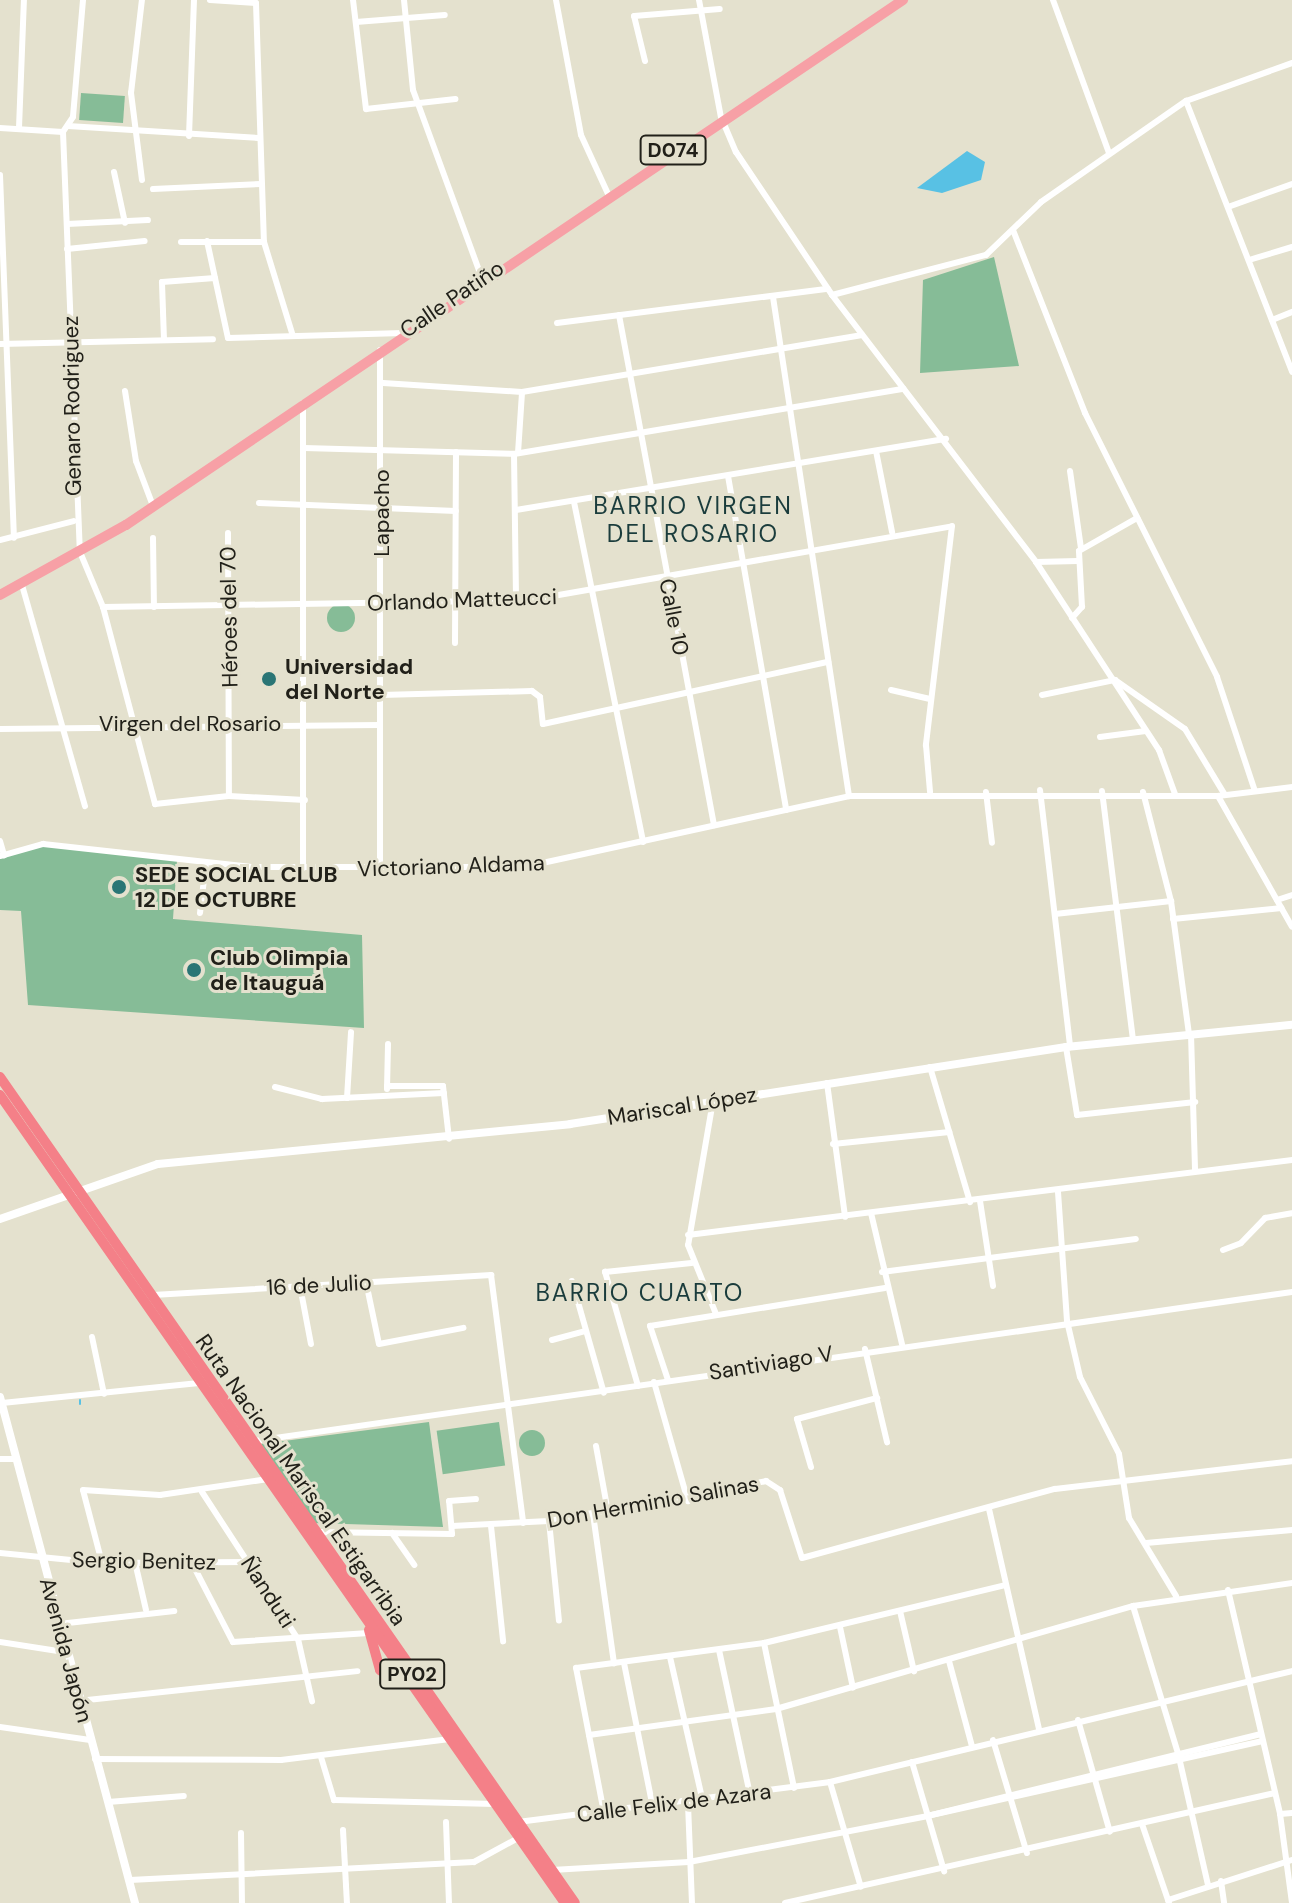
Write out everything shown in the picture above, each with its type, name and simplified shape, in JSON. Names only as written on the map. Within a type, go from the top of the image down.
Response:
[{"type":"highway","name":"Ruta Nacional Mariscal Estigarribia","points":[[0,1077],[71,1194],[199,1383],[367,1621],[575,1903]]},
{"type":"highway","name":"Ruta Nacional Mariscal Estigarribia","points":[[1,1099],[147,1295],[314,1532],[561,1901]]},
{"type":"highway","points":[[367,1621],[380,1670],[402,1667]]},
{"type":"main road","name":"Calle Patiño","points":[[0,595],[80,552],[153,506],[721,117],[903,0]]},
{"type":"street","points":[[19,128],[24,0]]},
{"type":"street","name":"Genaro Rodriguez","points":[[83,0],[66,129],[74,521],[80,552],[103,607],[155,804],[229,796]]},
{"type":"street","points":[[142,0],[131,93],[142,180]]},
{"type":"street","points":[[189,136],[194,0]]},
{"type":"street","points":[[210,0],[256,3],[264,242],[293,336]]},
{"type":"street","points":[[353,0],[366,109],[455,99]]},
{"type":"street","points":[[404,0],[419,103],[482,279]]},
{"type":"street","points":[[556,0],[581,135],[608,194]]},
{"type":"street","points":[[699,0],[721,117],[736,152],[830,292],[946,439],[1036,562],[1146,731],[1175,794]]},
{"type":"street","points":[[1053,0],[1109,153]]},
{"type":"street","points":[[645,61],[634,16],[720,9]]},
{"type":"street","points":[[356,22],[445,15]]},
{"type":"street","points":[[557,323],[830,292],[976,259],[1109,153],[1186,101],[1292,63]]},
{"type":"street","points":[[1186,101],[1292,372]]},
{"type":"street","points":[[0,128],[259,138]]},
{"type":"street","points":[[114,172],[125,223]]},
{"type":"street","points":[[0,175],[4,344],[14,538]]},
{"type":"street","points":[[153,189],[261,184]]},
{"type":"street","points":[[1228,207],[1292,184]]},
{"type":"street","points":[[67,224],[148,220]]},
{"type":"street","points":[[1013,230],[1079,399],[1217,677],[1255,791]]},
{"type":"street","points":[[67,249],[145,241]]},
{"type":"street","points":[[207,241],[228,338],[403,333]]},
{"type":"street","points":[[181,242],[264,242]]},
{"type":"street","points":[[1249,260],[1292,247]]},
{"type":"street","points":[[164,340],[162,282],[215,278]]},
{"type":"street","points":[[773,297],[817,551],[828,662],[849,796]]},
{"type":"street","points":[[1272,320],[1292,312]]},
{"type":"street","name":"Calle 10","points":[[619,315],[714,825]]},
{"type":"street","points":[[383,383],[522,392],[783,352],[862,335]]},
{"type":"street","points":[[4,344],[213,339]]},
{"type":"street","name":"Lapacho","points":[[380,348],[383,383],[380,871]]},
{"type":"street","points":[[304,448],[516,454],[904,389]]},
{"type":"street","points":[[125,391],[136,461],[153,506]]},
{"type":"street","points":[[516,601],[516,454],[522,392]]},
{"type":"street","points":[[303,401],[303,868]]},
{"type":"street","points":[[0,410],[9,409]]},
{"type":"street","points":[[516,510],[946,439]]},
{"type":"street","points":[[876,451],[892,532]]},
{"type":"street","points":[[455,643],[456,452]]},
{"type":"street","points":[[1070,471],[1081,548],[1078,561],[1082,607],[1072,618]]},
{"type":"street","points":[[728,476],[758,674],[786,810]]},
{"type":"street","points":[[0,478],[11,477]]},
{"type":"street","points":[[574,502],[643,842]]},
{"type":"street","points":[[259,503],[456,511]]},
{"type":"street","points":[[1081,548],[1137,518]]},
{"type":"street","points":[[0,540],[74,521]]},
{"type":"street","name":"Orlando Matteucci","points":[[103,607],[516,601],[592,594],[817,551],[892,532],[952,526],[930,699]]},
{"type":"street","name":"Héroes del 70","points":[[228,533],[229,796]]},
{"type":"street","points":[[153,538],[154,607]]},
{"type":"street","points":[[1036,562],[1078,561]]},
{"type":"street","points":[[22,585],[85,806]]},
{"type":"street","points":[[381,695],[532,691],[540,697],[543,724],[615,711],[758,674],[828,662]]},
{"type":"street","points":[[1042,695],[1111,681],[1185,729],[1292,927]]},
{"type":"street","points":[[891,690],[930,699],[930,792]]},
{"type":"street","name":"Virgen del Rosario","points":[[0,729],[136,724],[380,725]]},
{"type":"street","points":[[1100,737],[1146,731]]},
{"type":"street","name":"Victoriano Aldama","points":[[2,855],[43,844],[206,863],[303,868],[380,871],[524,867],[849,796],[1040,790],[1221,796],[1292,787]]},
{"type":"street","points":[[1040,790],[1077,1115],[1195,1102]]},
{"type":"street","points":[[1102,791],[1114,909],[1133,1040]]},
{"type":"street","points":[[986,792],[992,843]]},
{"type":"street","points":[[1143,792],[1171,901],[1190,1034],[1195,1102],[1195,1170]]},
{"type":"street","points":[[229,796],[305,800]]},
{"type":"street","points":[[0,841],[2,855]]},
{"type":"street","points":[[200,913],[206,863]]},
{"type":"street","points":[[1277,900],[1292,895]]},
{"type":"street","points":[[1055,914],[1171,901]]},
{"type":"street","points":[[1173,919],[1281,908]]},
{"type":"street","name":"Mariscal López","points":[[0,1219],[158,1164],[449,1139],[1068,1047],[1292,1025]]},
{"type":"street","points":[[347,1098],[351,1032]]},
{"type":"street","points":[[387,1097],[388,1044]]},
{"type":"street","points":[[930,1067],[970,1202]]},
{"type":"street","points":[[827,1083],[845,1217]]},
{"type":"street","points":[[387,1086],[441,1084],[449,1139]]},
{"type":"street","points":[[275,1087],[347,1098],[444,1093]]},
{"type":"street","points":[[713,1101],[688,1235],[692,1263],[716,1314]]},
{"type":"street","points":[[833,1144],[949,1132]]},
{"type":"street","points":[[688,1235],[1058,1192],[1195,1170],[1292,1160]]},
{"type":"street","points":[[1058,1192],[1067,1321],[1085,1392],[1115,1445],[1124,1479],[1129,1518],[1176,1596]]},
{"type":"street","points":[[980,1201],[993,1286]]},
{"type":"street","points":[[871,1213],[885,1288],[902,1344]]},
{"type":"street","points":[[1223,1250],[1265,1218],[1292,1213]]},
{"type":"street","points":[[882,1272],[1136,1239]]},
{"type":"street","points":[[638,1386],[605,1272],[692,1263]]},
{"type":"street","name":"16 de Julio","points":[[147,1295],[491,1275],[508,1408]]},
{"type":"street","points":[[572,1281],[604,1393]]},
{"type":"street","points":[[366,1282],[379,1344],[463,1328]]},
{"type":"street","points":[[300,1286],[311,1344]]},
{"type":"street","points":[[668,1380],[650,1326],[885,1288]]},
{"type":"street","name":"Santiviago V","points":[[251,1442],[508,1408],[865,1349],[1292,1292]]},
{"type":"street","points":[[552,1340],[586,1331]]},
{"type":"street","points":[[92,1337],[104,1394]]},
{"type":"street","points":[[865,1349],[887,1442]]},
{"type":"street","points":[[654,1382],[688,1501]]},
{"type":"street","points":[[1,1400],[104,1394],[199,1383]]},
{"type":"street","points":[[811,1467],[797,1419],[877,1398]]},
{"type":"street","name":"Avenida Japón","points":[[1,1400],[64,1652],[135,1903]]},
{"type":"street","points":[[508,1408],[523,1523]]},
{"type":"street","points":[[596,1446],[608,1512]]},
{"type":"street","points":[[0,1459],[14,1459]]},
{"type":"street","points":[[1039,1729],[989,1509],[1124,1479],[1292,1461]]},
{"type":"street","points":[[102,1563],[83,1490],[202,1492],[268,1479]]},
{"type":"street","name":"Don Herminio Salinas","points":[[392,1533],[452,1534],[452,1526],[549,1521],[688,1501],[775,1484],[802,1558],[989,1509]]},
{"type":"street","name":"Ñanduti","points":[[202,1492],[298,1639],[312,1701]]},
{"type":"street","points":[[452,1526],[449,1501],[476,1499]]},
{"type":"street","points":[[593,1514],[614,1664]]},
{"type":"street","points":[[549,1521],[559,1621]]},
{"type":"street","points":[[491,1526],[503,1641]]},
{"type":"street","points":[[1146,1543],[1292,1530]]},
{"type":"street","points":[[314,1532],[392,1533],[414,1565]]},
{"type":"street","name":"Sergio Benitez","points":[[0,1553],[102,1563],[248,1562]]},
{"type":"street","points":[[135,1562],[146,1610]]},
{"type":"street","points":[[192,1563],[233,1642],[369,1633]]},
{"type":"street","points":[[589,1735],[776,1709],[1133,1606],[1176,1596],[1292,1583]]},
{"type":"street","points":[[604,1813],[576,1668],[764,1643],[1005,1585]]},
{"type":"street","points":[[1228,1590],[1290,1860],[1292,1903]]},
{"type":"street","points":[[1133,1606],[1179,1756],[1208,1885]]},
{"type":"street","points":[[57,1624],[146,1610],[174,1611]]},
{"type":"street","points":[[900,1611],[914,1671]]},
{"type":"street","points":[[840,1627],[853,1688]]},
{"type":"street","points":[[0,1642],[64,1652]]},
{"type":"street","points":[[764,1643],[794,1788]]},
{"type":"street","points":[[719,1650],[750,1795]]},
{"type":"street","points":[[670,1657],[703,1802]]},
{"type":"street","points":[[949,1661],[972,1746]]},
{"type":"street","points":[[624,1663],[653,1808]]},
{"type":"street","points":[[78,1701],[357,1671]]},
{"type":"street","name":"Calle Felix de Azara","points":[[518,1822],[688,1804],[830,1782],[1250,1678],[1292,1671]]},
{"type":"street","points":[[1078,1720],[1110,1832]]},
{"type":"street","points":[[0,1727],[90,1740]]},
{"type":"street","points":[[552,1870],[689,1862],[845,1835],[1262,1737]]},
{"type":"street","points":[[95,1759],[321,1757],[450,1739]]},
{"type":"street","points":[[993,1740],[1027,1853]]},
{"type":"street","points":[[321,1757],[334,1800],[496,1804]]},
{"type":"street","points":[[912,1762],[944,1871]]},
{"type":"street","points":[[830,1782],[861,1887]]},
{"type":"street","points":[[785,1903],[1027,1853],[1275,1793]]},
{"type":"street","points":[[108,1802],[184,1796]]},
{"type":"street","points":[[688,1804],[692,1903]]},
{"type":"street","points":[[1280,1814],[1292,1813]]},
{"type":"street","points":[[446,1822],[449,1903]]},
{"type":"street","points":[[1142,1824],[1168,1901],[1208,1885],[1290,1860]]},
{"type":"street","points":[[343,1830],[347,1903]]},
{"type":"street","points":[[241,1833],[242,1903]]},
{"type":"street","points":[[130,1880],[242,1877],[448,1864],[491,1856],[520,1837]]},
{"type":"street","points":[[1221,1881],[1224,1903]]},
{"type":"green space","points":[[81,93],[125,96],[123,123],[79,120]]},
{"type":"green space","points":[[994,257],[1019,366],[920,373],[923,280]]},
{"type":"green space","points":[[341,604],[351,608],[355,618],[351,628],[341,632],[331,628],[327,618],[331,608]]},
{"type":"green space","name":"Club Olimpia de Itauguá","points":[[45,845],[177,860],[173,919],[362,935],[364,1028],[28,1005],[21,911],[0,910],[0,858]]},
{"type":"green space","points":[[429,1422],[443,1527],[313,1523],[261,1444]]},
{"type":"green space","points":[[499,1422],[505,1466],[443,1474],[437,1431]]},
{"type":"green space","points":[[532,1430],[541,1434],[545,1443],[541,1452],[532,1456],[523,1452],[519,1443],[523,1434]]},
{"type":"water","points":[[967,151],[985,162],[981,180],[942,193],[917,188]]},
{"type":"place","name":"Universidad del Norte","points":[[269,679]]},
{"type":"place","name":"SEDE SOCIAL CLUB 12 DE OCTUBRE","points":[[119,887]]},
{"type":"place","name":"Club Olimpia de Itauguá","points":[[194,970]]},
{"type":"district","name":"BARRIO VIRGEN DEL ROSARIO","points":[[693,520]]},
{"type":"district","name":"BARRIO CUARTO","points":[[640,1293]]}]
